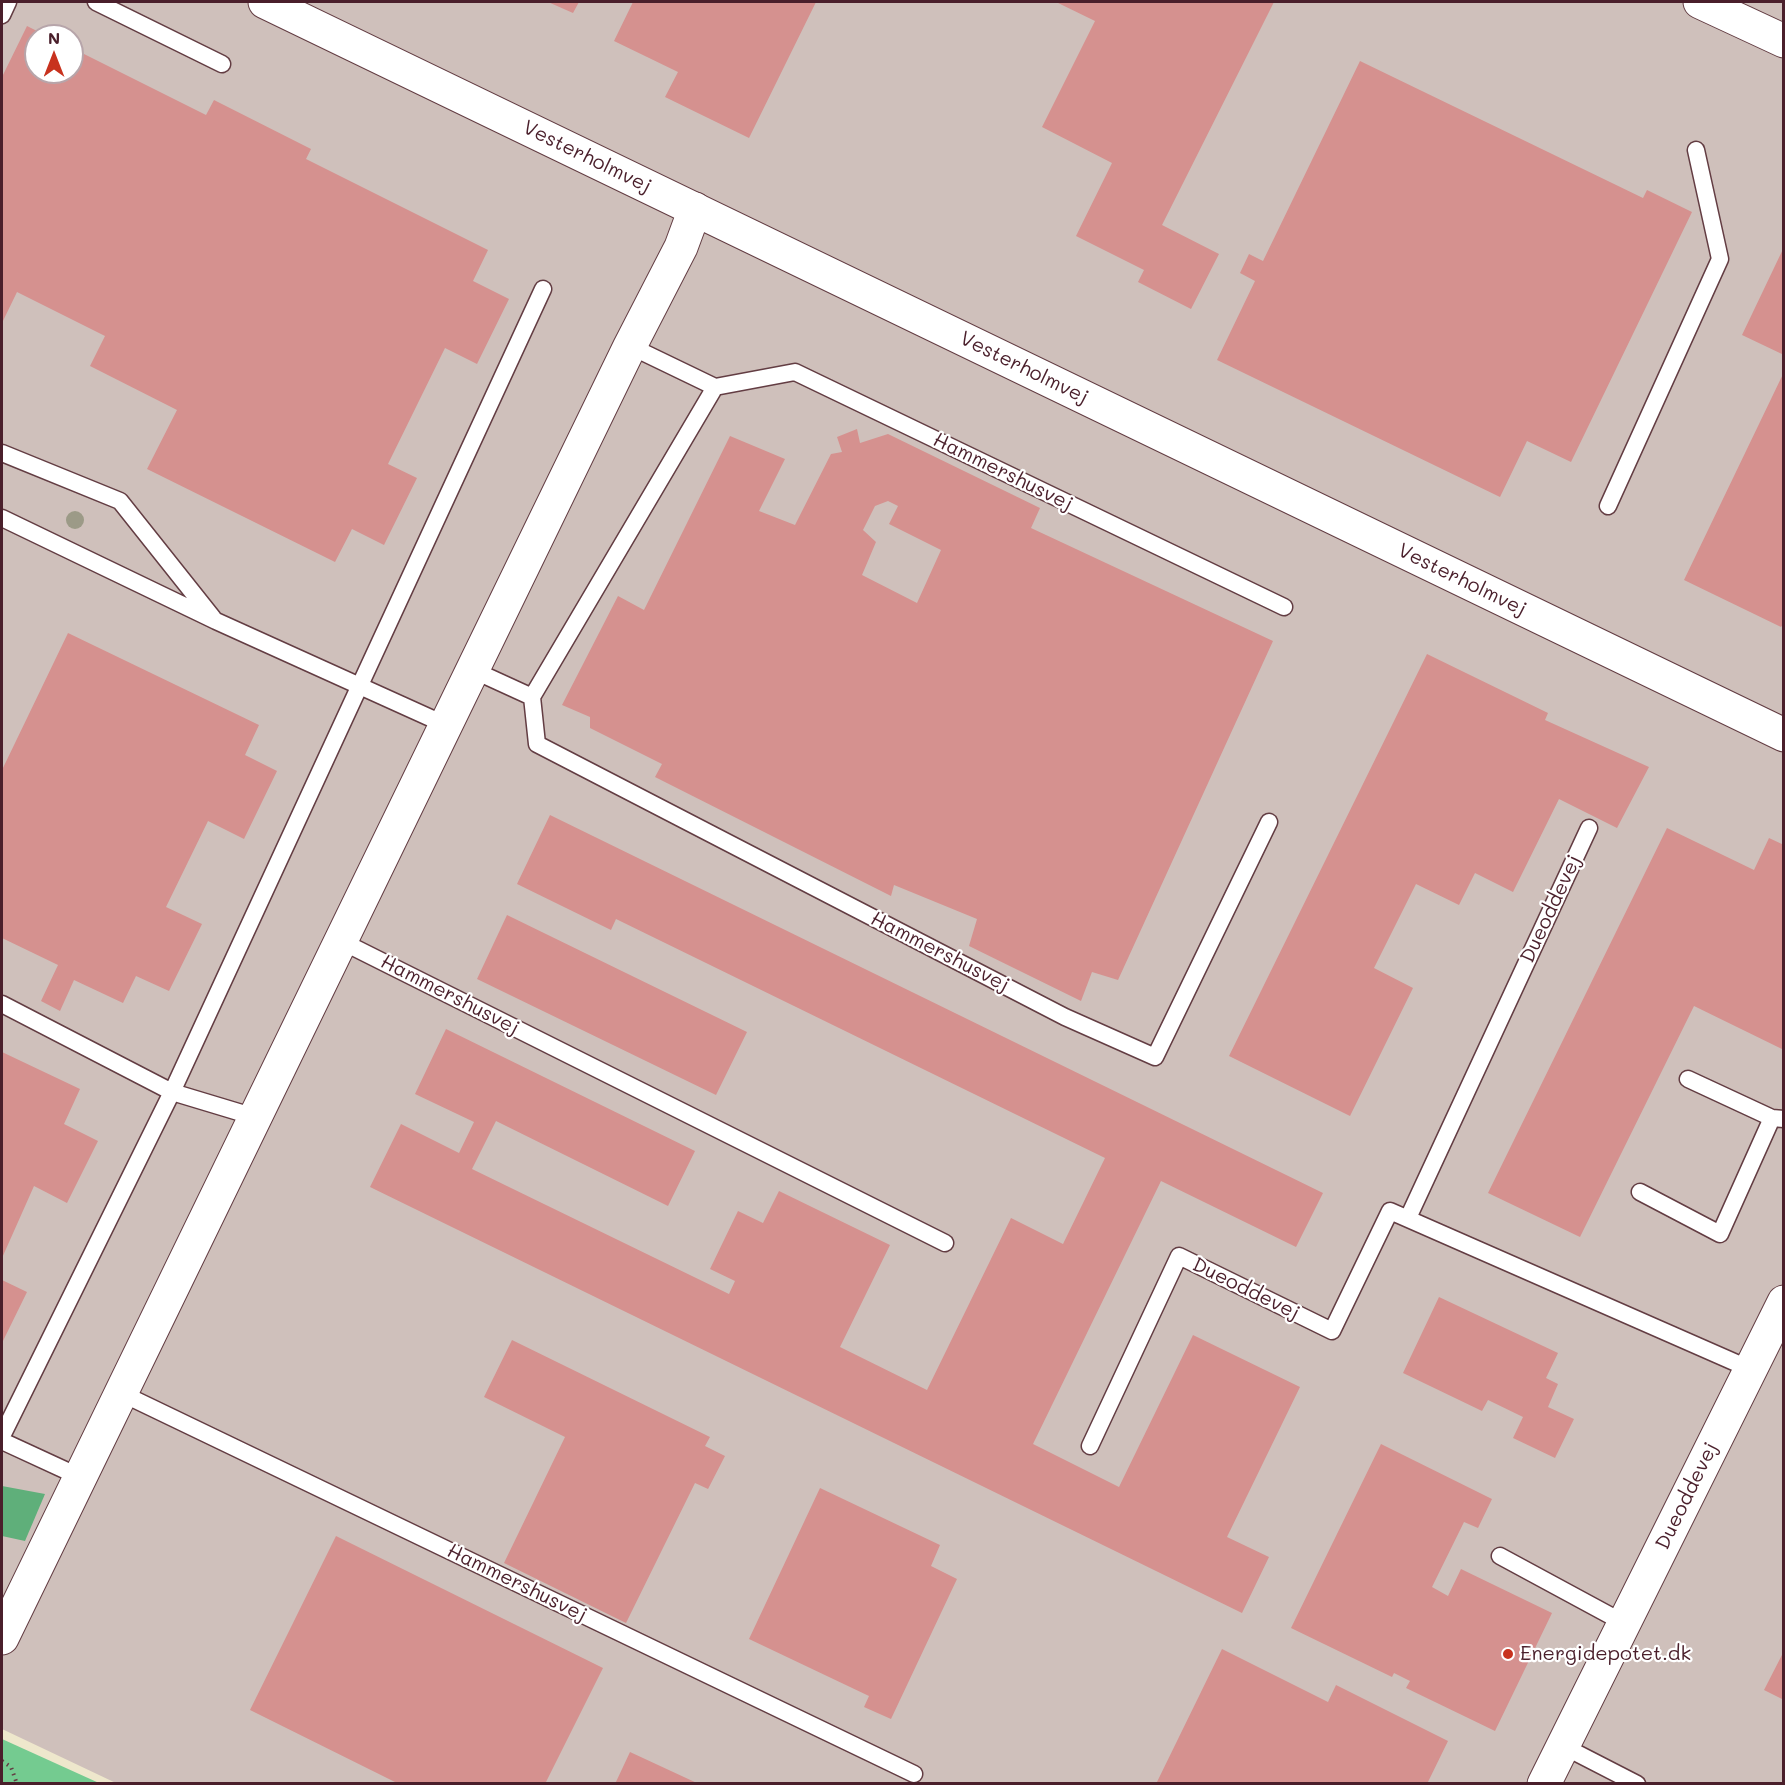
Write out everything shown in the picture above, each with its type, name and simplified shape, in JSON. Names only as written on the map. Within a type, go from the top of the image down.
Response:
[{"type":"street","name":"Vesterholmvej","points":[[265,2],[1784,735]]},
{"type":"street","points":[[1700,2],[1784,41]]},
{"type":"street","points":[[2,1638],[630,346],[681,247],[695,209]]},
{"type":"street","name":"Dueoddevej","points":[[1544,1784],[1784,1302]]},
{"type":"lane","points":[[2,15],[8,2]]},
{"type":"lane","points":[[96,2],[222,63]]},
{"type":"lane","points":[[1608,506],[1720,259],[1696,150]]},
{"type":"lane","points":[[80,1477],[2,1438],[172,1092],[358,685],[543,289]]},
{"type":"lane","points":[[473,670],[532,696],[715,387],[630,346]]},
{"type":"lane","name":"Hammershusvej","points":[[715,387],[795,372],[1284,607]]},
{"type":"lane","points":[[2,453],[120,501],[216,621]]},
{"type":"lane","points":[[2,518],[216,621],[446,725]]},
{"type":"lane","name":"Hammershusvej","points":[[532,696],[537,744],[1065,1017],[1155,1057],[1269,822]]},
{"type":"lane","name":"Dueoddevej","points":[[1090,1446],[1179,1256],[1332,1331],[1390,1211],[1408,1218],[1588,828]]},
{"type":"lane","name":"Hammershusvej","points":[[341,940],[945,1243]]},
{"type":"lane","points":[[2,1004],[172,1092],[255,1118]]},
{"type":"lane","points":[[1640,1192],[1720,1234],[1778,1119],[1688,1078]]},
{"type":"lane","points":[[1408,1218],[1750,1369]]},
{"type":"lane","name":"Hammershusvej","points":[[121,1393],[914,1774]]},
{"type":"lane","points":[[1500,1556],[1624,1623]]},
{"type":"lane","points":[[1563,1746],[1637,1784]]},
{"type":"path","points":[[2,1761],[10,1767],[17,1784]]},
{"type":"shaded area","points":[[2,2],[1783,2],[1783,1783],[118,1784],[2,1729]]},
{"type":"green space","points":[[2,1486],[45,1494],[25,1541],[2,1536]]},
{"type":"green space","points":[[2,1739],[99,1783],[2,1783]]},
{"type":"building","points":[[548,2],[579,2],[573,13]]},
{"type":"building","points":[[633,2],[816,2],[749,138],[665,97],[678,72],[614,41]]},
{"type":"building","points":[[1056,2],[1274,2],[1162,225],[1219,254],[1191,309],[1138,282],[1144,270],[1076,236],[1112,163],[1042,127],[1095,21]]},
{"type":"building","points":[[24,32],[24,84],[84,84],[84,54],[206,115],[214,100],[311,149],[306,159],[488,250],[473,281],[509,299],[477,364],[445,348],[388,464],[417,478],[384,545],[352,529],[335,562],[147,469],[177,410],[90,366],[105,336],[17,292],[2,323],[2,77]]},
{"type":"building","points":[[1360,61],[1643,198],[1647,190],[1692,212],[1571,462],[1527,441],[1500,497],[1217,360],[1255,281],[1240,273],[1249,254],[1263,261]]},
{"type":"building","points":[[1784,247],[1784,355],[1742,335]]},
{"type":"building","points":[[1784,372],[1784,623],[1781,627],[1684,580]]},
{"type":"building","points":[[857,429],[860,443],[888,434],[1040,508],[1031,528],[1273,641],[1118,980],[1092,972],[1081,1001],[969,946],[977,919],[894,885],[891,896],[655,777],[662,764],[590,728],[590,717],[562,705],[618,596],[644,610],[730,436],[785,459],[759,511],[795,525],[831,454],[842,452],[837,437]],"holes":[[[888,501],[898,506],[889,524],[941,550],[917,603],[862,575],[876,542],[863,530],[875,506]]]},
{"type":"building","points":[[68,633],[259,725],[245,755],[277,771],[244,839],[208,821],[166,907],[202,924],[169,991],[136,976],[123,1003],[74,980],[60,1011],[41,1001],[58,965],[2,938],[2,770]]},
{"type":"building","points":[[1427,654],[1548,713],[1545,720],[1649,767],[1617,828],[1559,799],[1513,892],[1475,873],[1459,905],[1416,884],[1374,968],[1413,988],[1350,1116],[1229,1056]]},
{"type":"building","points":[[550,815],[1323,1193],[1296,1247],[1161,1181],[1033,1444],[1119,1487],[1193,1335],[1300,1387],[1227,1537],[1269,1557],[1242,1613],[370,1187],[401,1124],[459,1153],[474,1122],[415,1094],[446,1029],[695,1151],[668,1206],[496,1121],[472,1169],[729,1294],[735,1281],[710,1269],[738,1211],[763,1223],[779,1191],[890,1245],[840,1347],[927,1390],[1011,1218],[1063,1244],[1105,1158],[616,919],[611,930],[517,884]]},
{"type":"building","points":[[1667,828],[1754,870],[1769,838],[1784,845],[1784,1050],[1694,1006],[1580,1237],[1488,1193]]},
{"type":"building","points":[[507,915],[747,1032],[716,1095],[477,979]]},
{"type":"building","points":[[2,1052],[80,1089],[64,1124],[98,1141],[67,1203],[34,1186],[2,1258]]},
{"type":"building","points":[[2,1280],[27,1292],[2,1343]]},
{"type":"building","points":[[1439,1297],[1558,1353],[1546,1378],[1558,1384],[1548,1407],[1574,1419],[1555,1458],[1513,1438],[1523,1417],[1488,1400],[1482,1411],[1403,1373]]},
{"type":"building","points":[[512,1340],[710,1437],[705,1446],[725,1456],[708,1489],[695,1483],[626,1623],[504,1563],[565,1437],[484,1397]]},
{"type":"building","points":[[1381,1444],[1492,1499],[1478,1528],[1464,1522],[1432,1587],[1448,1596],[1461,1569],[1552,1613],[1495,1731],[1406,1688],[1410,1681],[1394,1673],[1392,1677],[1291,1628]]},
{"type":"building","points":[[820,1488],[940,1545],[931,1566],[957,1579],[891,1719],[864,1707],[869,1696],[749,1639]]},
{"type":"building","points":[[336,1536],[603,1668],[545,1784],[399,1784],[250,1710]]},
{"type":"building","points":[[1222,1649],[1328,1702],[1336,1685],[1448,1741],[1427,1784],[1156,1784]]},
{"type":"building","points":[[1784,1651],[1784,1700],[1764,1690]]},
{"type":"building","points":[[630,1752],[699,1784],[615,1784]]},
{"type":"place","name":"Energidepotet.dk","points":[[1508,1654]]}]
